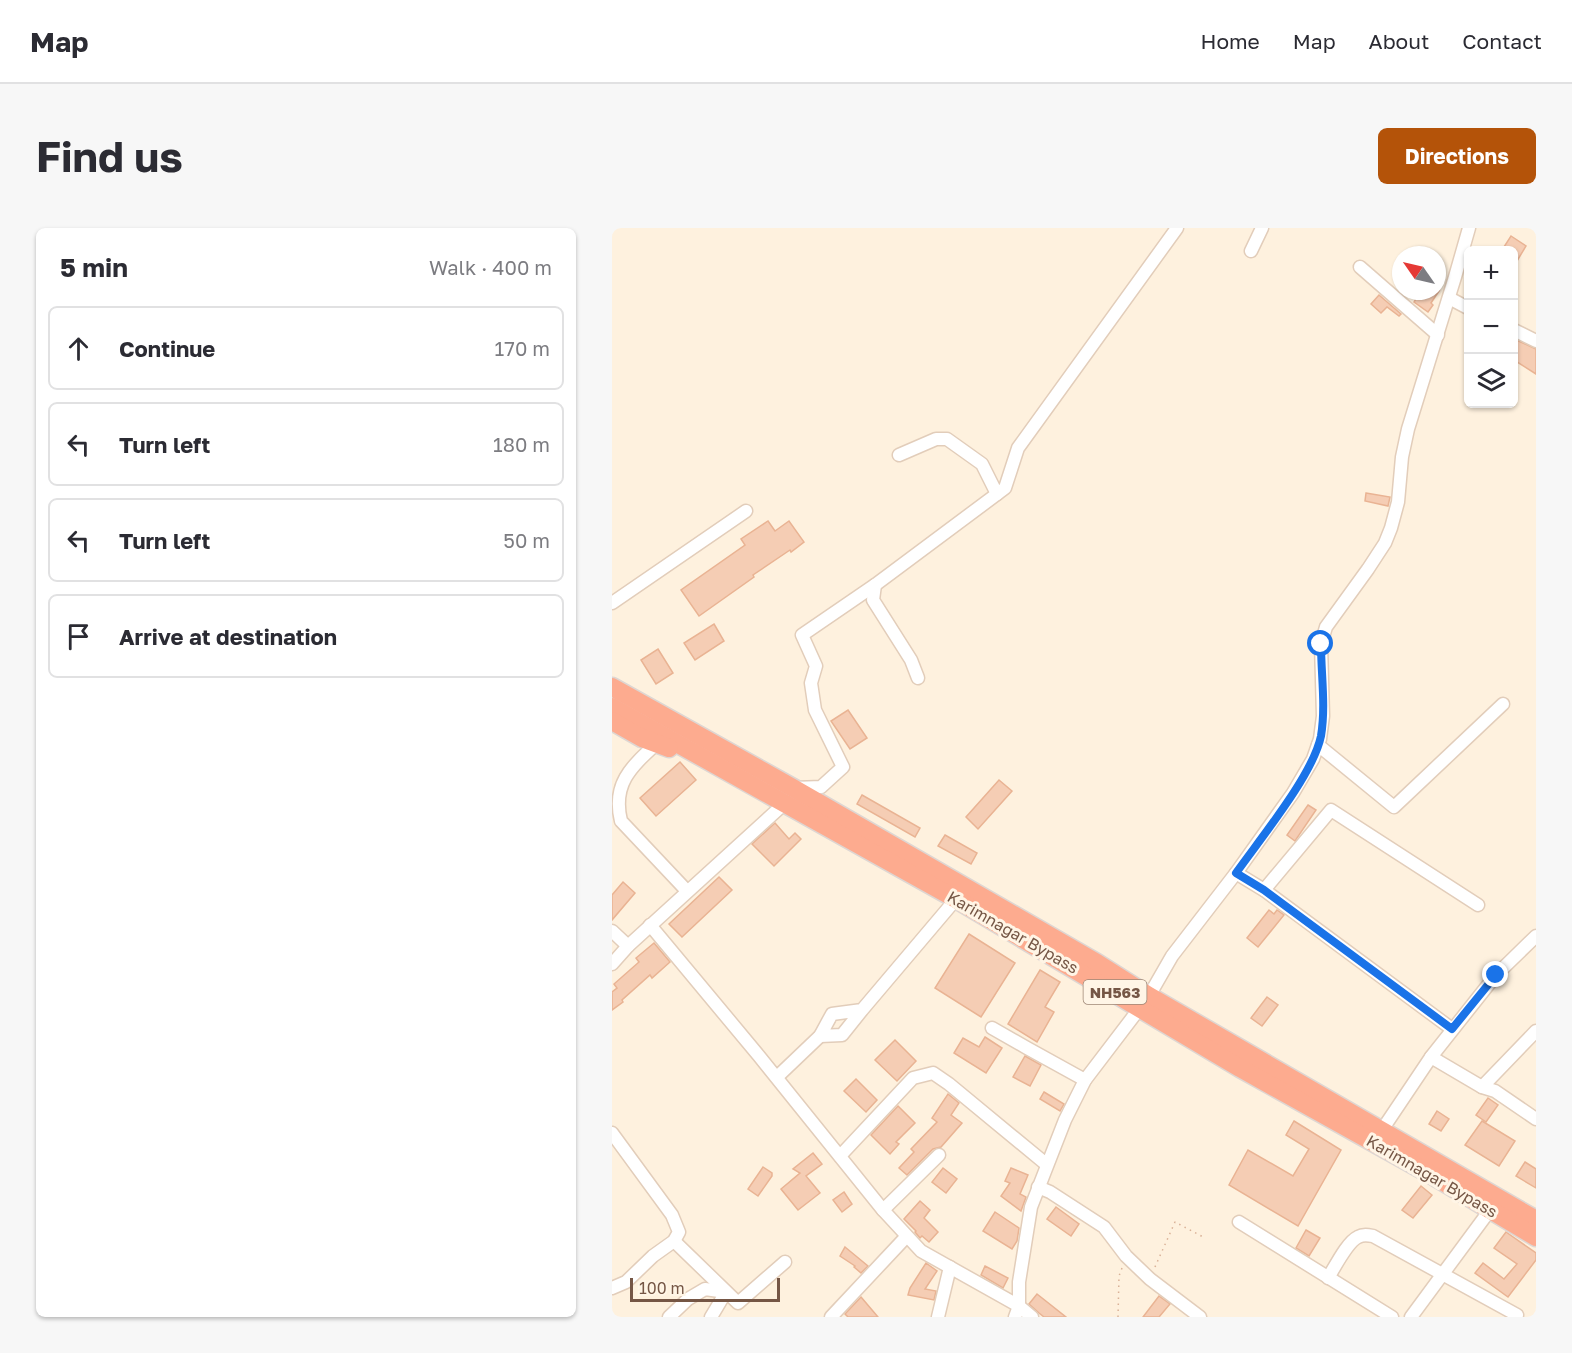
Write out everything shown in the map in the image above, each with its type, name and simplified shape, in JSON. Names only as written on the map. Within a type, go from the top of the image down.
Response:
[{"type":"highway","name":"NH563","points":[[612,687],[789,796]]},
{"type":"highway","points":[[612,707],[665,742]]},
{"type":"highway","name":"NH563","points":[[612,721],[665,742]]},
{"type":"highway","name":"Karimnagar Bypass","points":[[665,742],[663,748],[692,751],[789,796],[1097,963],[1127,983],[1144,1002],[1240,1068],[1385,1148],[1536,1237]]},
{"type":"highway","name":"Karimnagar Bypass","points":[[789,796],[956,898],[1382,1130],[1536,1220]]},
{"type":"street","points":[[612,963],[789,796],[821,786],[843,768],[815,710],[812,683],[816,666],[802,635],[875,585],[1005,488],[1018,448],[1177,228]]},
{"type":"street","points":[[1251,251],[1262,228]]},
{"type":"street","points":[[1017,1311],[1019,1282],[1031,1207],[1046,1164],[1085,1080],[1144,1002],[1172,956],[1236,873],[1293,793],[1313,759],[1323,716],[1321,644],[1326,627],[1374,560],[1391,528],[1398,502],[1402,457],[1408,429],[1449,298],[1468,228]]},
{"type":"street","points":[[1360,267],[1438,334]]},
{"type":"street","points":[[1449,298],[1464,306]]},
{"type":"street","points":[[1518,332],[1536,341]]},
{"type":"street","points":[[899,455],[936,439],[947,439],[982,464],[997,494]]},
{"type":"street","points":[[612,603],[746,511]]},
{"type":"street","points":[[875,585],[873,600],[912,660],[918,678]]},
{"type":"street","points":[[1318,745],[1394,807],[1503,704]]},
{"type":"street","points":[[665,742],[627,771],[616,796],[616,809],[621,821],[687,891]]},
{"type":"street","points":[[1264,890],[1331,810],[1478,904]]},
{"type":"street","points":[[1236,873],[1264,890],[1452,1029]]},
{"type":"street","points":[[820,1036],[842,1035],[956,898]]},
{"type":"street","points":[[650,925],[906,1237],[921,1251],[950,1267],[1017,1311],[1032,1317]]},
{"type":"street","points":[[612,931],[628,946]]},
{"type":"street","points":[[1382,1130],[1452,1029],[1496,975],[1536,936]]},
{"type":"street","points":[[777,1077],[820,1036],[831,1014],[865,1006]]},
{"type":"street","points":[[992,1028],[1085,1080]]},
{"type":"street","points":[[1482,1087],[1536,1031]]},
{"type":"street","points":[[1431,1057],[1482,1087],[1495,1091],[1536,1118]]},
{"type":"street","points":[[840,1156],[912,1078],[933,1073],[1046,1164]]},
{"type":"street","points":[[612,1133],[672,1215],[679,1232],[674,1241],[653,1256],[626,1282],[612,1288]]},
{"type":"street","points":[[883,1210],[939,1155]]},
{"type":"street","points":[[1038,1187],[1050,1192],[1104,1227],[1126,1256],[1150,1279],[1200,1317]]},
{"type":"street","points":[[1411,1317],[1490,1210]]},
{"type":"street","points":[[1239,1222],[1392,1317]]},
{"type":"street","points":[[1328,1278],[1350,1244],[1358,1237],[1373,1236],[1517,1315]]},
{"type":"street","points":[[831,1317],[906,1237]]},
{"type":"street","points":[[674,1241],[738,1303],[785,1262]]},
{"type":"street","points":[[938,1317],[950,1267]]},
{"type":"street","points":[[669,1317],[688,1299],[705,1289],[726,1293]]},
{"type":"street","points":[[711,1317],[726,1293]]},
{"type":"path","points":[[1150,1279],[1175,1222],[1205,1238]]},
{"type":"path","points":[[1118,1317],[1119,1276],[1126,1256]]},
{"type":"building","points":[[1511,236],[1526,246],[1518,259],[1518,246],[1505,246]]},
{"type":"building","points":[[1379,295],[1401,314],[1399,316],[1387,307],[1381,313],[1371,304]]},
{"type":"building","points":[[1415,300],[1433,300],[1431,303],[1433,305],[1428,312],[1414,302]]},
{"type":"building","points":[[1518,341],[1536,349],[1536,374],[1518,363]]},
{"type":"building","points":[[1366,493],[1390,497],[1388,506],[1365,501]]},
{"type":"building","points":[[768,521],[775,531],[789,521],[804,542],[753,575],[754,577],[699,616],[681,590],[745,545],[741,539]]},
{"type":"building","points":[[714,624],[724,641],[695,660],[684,643]]},
{"type":"building","points":[[658,649],[673,673],[656,684],[641,660]]},
{"type":"building","points":[[848,710],[867,738],[850,749],[831,721]]},
{"type":"building","points":[[680,762],[696,780],[656,816],[640,798]]},
{"type":"building","points":[[999,780],[1012,791],[978,829],[966,817]]},
{"type":"building","points":[[862,795],[920,828],[915,837],[857,804]]},
{"type":"building","points":[[1308,805],[1316,810],[1295,841],[1287,835]]},
{"type":"building","points":[[775,823],[789,839],[795,833],[801,839],[774,866],[752,844]]},
{"type":"building","points":[[945,835],[977,853],[971,864],[938,846]]},
{"type":"building","points":[[719,877],[732,890],[682,937],[669,924]]},
{"type":"building","points":[[623,882],[635,893],[612,920],[612,895]]},
{"type":"building","points":[[1269,910],[1274,914],[1277,910],[1284,915],[1258,947],[1247,938]]},
{"type":"building","points":[[969,934],[1015,963],[981,1017],[935,988]]},
{"type":"building","points":[[654,943],[670,962],[652,978],[650,975],[612,1010],[612,992],[617,988],[614,984],[639,962],[636,958]]},
{"type":"building","points":[[1040,970],[1060,982],[1045,1007],[1054,1012],[1037,1042],[1008,1024]]},
{"type":"building","points":[[1267,997],[1278,1005],[1262,1026],[1251,1018]]},
{"type":"building","points":[[985,1037],[1002,1048],[986,1073],[954,1053],[963,1038],[979,1047]]},
{"type":"building","points":[[895,1040],[916,1061],[897,1081],[875,1060]]},
{"type":"building","points":[[1025,1056],[1041,1065],[1030,1086],[1013,1077]]},
{"type":"building","points":[[856,1079],[877,1100],[866,1112],[844,1091]]},
{"type":"building","points":[[1044,1092],[1064,1104],[1060,1111],[1040,1099]]},
{"type":"building","points":[[948,1094],[959,1103],[951,1115],[962,1123],[941,1147],[933,1149],[907,1175],[899,1168],[914,1152],[911,1149],[937,1122],[932,1118]]},
{"type":"building","points":[[1488,1098],[1498,1105],[1486,1122],[1476,1115]]},
{"type":"building","points":[[898,1106],[915,1123],[896,1142],[899,1144],[890,1154],[871,1135]]},
{"type":"building","points":[[1437,1111],[1449,1119],[1441,1131],[1429,1124]]},
{"type":"building","points":[[1294,1121],[1341,1150],[1298,1226],[1229,1185],[1248,1150],[1293,1176],[1309,1149],[1286,1135]]},
{"type":"building","points":[[1482,1121],[1515,1141],[1499,1166],[1465,1145]]},
{"type":"building","points":[[813,1153],[822,1164],[806,1176],[820,1193],[798,1210],[781,1189],[800,1173],[793,1169]]},
{"type":"building","points":[[1525,1162],[1536,1169],[1536,1188],[1516,1176]]},
{"type":"building","points":[[763,1167],[772,1173],[772,1176],[758,1196],[748,1189]]},
{"type":"building","points":[[943,1168],[957,1179],[946,1193],[932,1182]]},
{"type":"building","points":[[1011,1168],[1028,1175],[1020,1194],[1026,1197],[1021,1211],[1001,1196],[1010,1183],[1005,1181]]},
{"type":"building","points":[[1421,1186],[1432,1195],[1413,1218],[1402,1210]]},
{"type":"building","points":[[844,1192],[852,1204],[842,1212],[833,1200]]},
{"type":"building","points":[[920,1201],[930,1210],[924,1218],[938,1232],[929,1242],[922,1236],[920,1238],[904,1219]]},
{"type":"building","points":[[1056,1207],[1079,1224],[1071,1236],[1047,1219]]},
{"type":"building","points":[[995,1212],[1019,1228],[1017,1241],[1012,1249],[983,1231]]},
{"type":"building","points":[[1306,1230],[1320,1238],[1309,1256],[1296,1248]]},
{"type":"building","points":[[1506,1232],[1536,1253],[1536,1260],[1508,1297],[1475,1273],[1483,1263],[1504,1279],[1517,1264],[1494,1248]]},
{"type":"building","points":[[845,1247],[868,1266],[861,1273],[840,1256]]},
{"type":"building","points":[[926,1263],[937,1271],[925,1289],[936,1291],[934,1300],[908,1295]]},
{"type":"building","points":[[985,1266],[1008,1278],[1003,1288],[981,1275]]},
{"type":"building","points":[[1037,1294],[1066,1317],[1044,1317],[1029,1304]]},
{"type":"building","points":[[1159,1296],[1170,1304],[1159,1317],[1143,1317]]},
{"type":"building","points":[[861,1297],[878,1317],[848,1317],[845,1314]]},
{"type":"route","points":[[1321,644],[1323,716],[1320,738],[1313,759],[1293,793],[1236,873],[1264,890],[1452,1029],[1496,975]]}]
